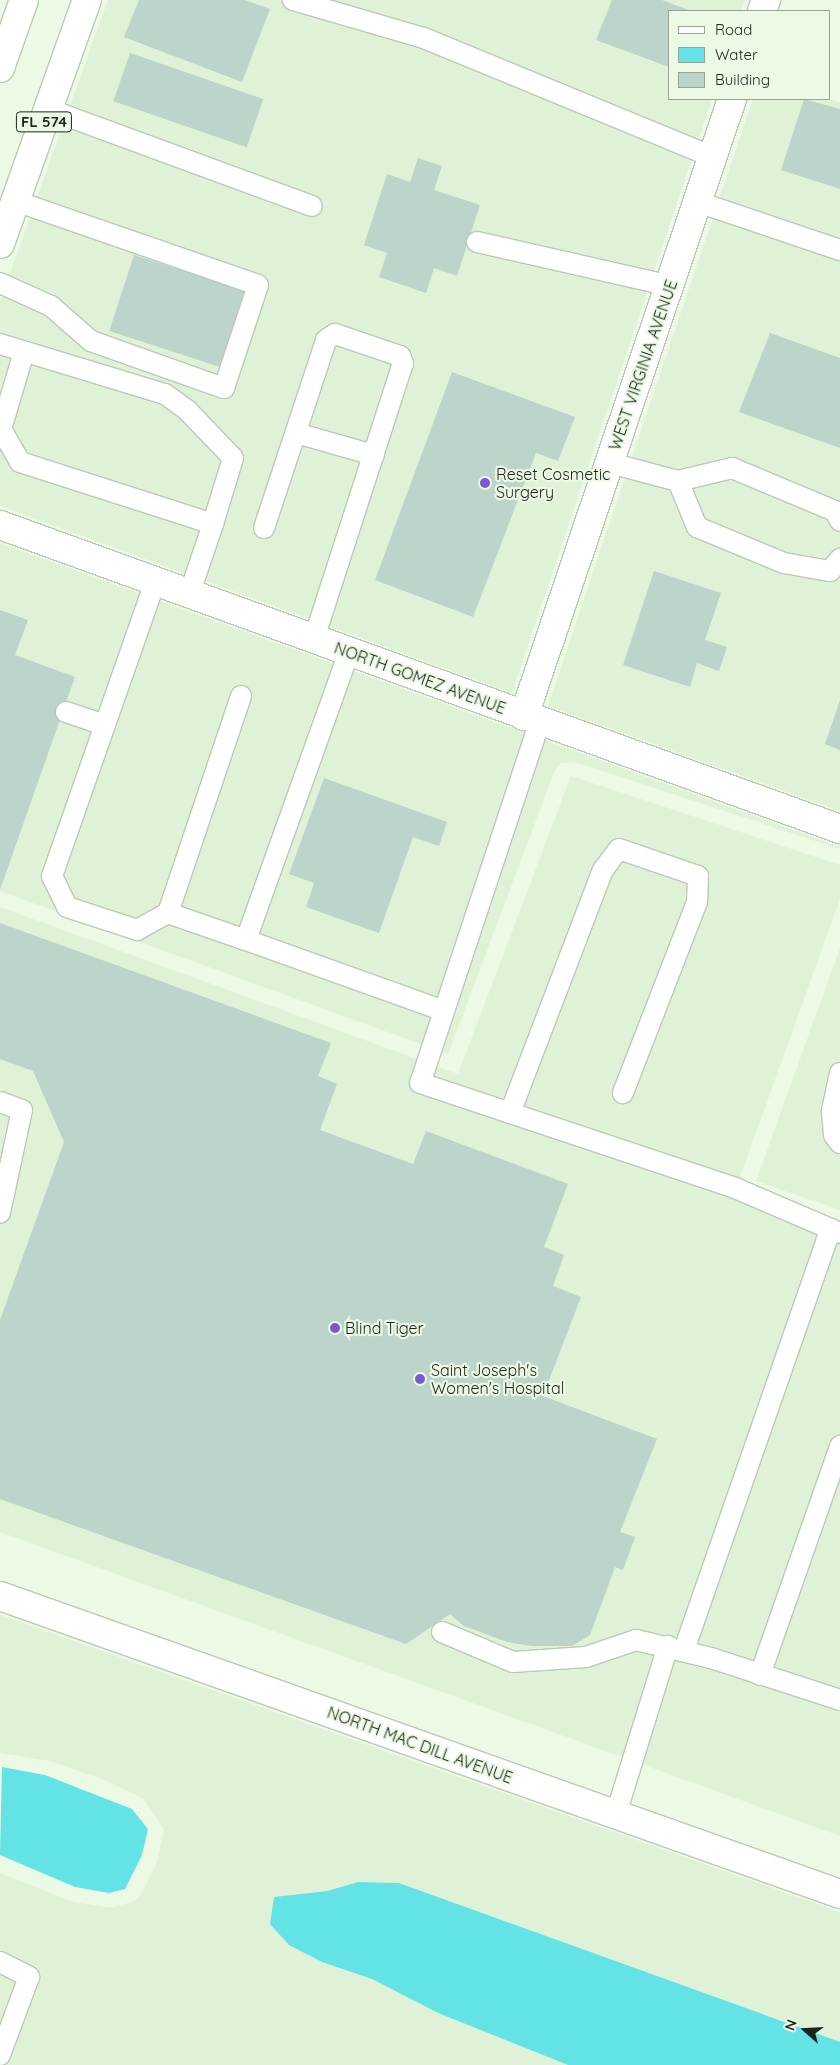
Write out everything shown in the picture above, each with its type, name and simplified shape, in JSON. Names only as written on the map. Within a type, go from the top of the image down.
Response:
[{"type":"street","points":[[0,68],[24,0]]},
{"type":"street","name":"FL 574","points":[[0,244],[87,0]]},
{"type":"street","name":"WEST VIRGINIA AVENUE","points":[[532,719],[610,463],[732,100]]},
{"type":"street","name":"NORTH GOMEZ AVENUE","points":[[0,525],[840,829]]},
{"type":"street","name":"NORTH MAC DILL AVENUE","points":[[0,1596],[840,1894]]},
{"type":"lane","points":[[293,0],[424,38],[713,157]]},
{"type":"lane","points":[[48,109],[312,206]]},
{"type":"lane","points":[[0,283],[51,306],[91,341],[224,388],[258,285],[16,201]]},
{"type":"lane","points":[[698,202],[840,250]]},
{"type":"lane","points":[[477,242],[670,286]]},
{"type":"lane","points":[[264,528],[326,340],[335,334],[400,356],[403,363],[314,639]]},
{"type":"lane","points":[[0,344],[165,394],[187,410],[233,458],[189,594]]},
{"type":"lane","points":[[24,352],[2,429],[20,462],[213,524]]},
{"type":"lane","points":[[296,433],[374,455]]},
{"type":"lane","points":[[610,463],[678,482],[732,468],[835,511],[840,521]]},
{"type":"lane","points":[[678,482],[698,527],[784,563],[830,571],[840,559]]},
{"type":"lane","points":[[155,582],[52,876],[67,906],[137,930],[168,912],[241,696]]},
{"type":"lane","points":[[246,940],[349,652]]},
{"type":"lane","points":[[66,712],[105,726]]},
{"type":"lane","points":[[532,719],[444,1011],[420,1083],[734,1188],[835,1231],[676,1648],[616,1814]]},
{"type":"lane","points":[[510,1113],[603,870],[619,849],[698,876],[697,902],[623,1093]]},
{"type":"lane","points":[[168,912],[444,1011]]},
{"type":"lane","points":[[840,1073],[832,1112],[834,1135],[840,1143]]},
{"type":"lane","points":[[0,1102],[22,1110],[0,1213]]},
{"type":"lane","points":[[760,1675],[840,1446]]},
{"type":"lane","points":[[442,1632],[513,1662],[586,1657],[636,1640],[676,1648],[840,1700]]},
{"type":"lane","points":[[0,1962],[29,1977],[0,2055]]},
{"type":"shaded area","points":[[108,0],[745,0],[741,10],[668,10],[668,100],[712,100],[512,693],[0,506],[0,301]]},
{"type":"shaded area","points":[[830,99],[840,102],[840,811],[548,706],[753,100]]},
{"type":"shaded area","points":[[0,543],[840,847],[840,849],[575,762],[561,763],[555,770],[448,1054],[0,891]]},
{"type":"shaded area","name":"Saint Joseph's Women's Hospital","points":[[571,776],[840,865],[840,899],[736,1188],[840,1226],[840,1836],[0,1532],[0,907],[458,1074]]},
{"type":"shaded area","points":[[840,948],[840,1210],[756,1181]]},
{"type":"shaded area","points":[[0,1615],[840,1912],[840,2042],[399,1883],[358,1882],[327,1891],[275,1897],[372,1979],[438,2013],[568,2065],[0,2065],[0,1873],[73,1902],[111,1908],[135,1901],[140,1896],[157,1862],[164,1829],[143,1798],[102,1779],[50,1761],[0,1753]]},
{"type":"water","points":[[2,1767],[45,1775],[132,1809],[148,1829],[142,1855],[125,1889],[109,1893],[75,1887],[0,1855]]},
{"type":"water","points":[[358,1882],[399,1883],[840,2042],[840,2065],[568,2065],[438,2013],[372,1979],[322,1962],[289,1945],[270,1924],[274,1897],[327,1891]]},
{"type":"building","points":[[139,0],[245,0],[270,9],[242,82],[124,37]]},
{"type":"building","points":[[612,0],[662,0],[688,10],[668,10],[668,67],[596,40]]},
{"type":"building","points":[[130,53],[263,99],[247,147],[113,101]]},
{"type":"building","points":[[804,100],[840,109],[840,189],[781,170]]},
{"type":"building","points":[[418,158],[442,166],[434,190],[480,205],[457,276],[434,268],[426,293],[379,277],[387,253],[364,245],[387,174],[410,182]]},
{"type":"building","points":[[134,255],[246,291],[222,368],[109,331]]},
{"type":"building","points":[[770,333],[840,358],[840,448],[739,412]]},
{"type":"building","points":[[452,372],[575,417],[558,461],[536,453],[473,617],[375,580]]},
{"type":"building","points":[[654,571],[721,593],[705,640],[727,647],[719,671],[697,663],[690,687],[623,665]]},
{"type":"building","points":[[0,610],[28,620],[15,655],[75,677],[0,890]]},
{"type":"building","points":[[840,700],[840,750],[825,744]]},
{"type":"building","points":[[324,778],[447,822],[439,846],[413,837],[379,933],[306,907],[314,883],[289,874]]},
{"type":"building","points":[[0,923],[331,1043],[318,1076],[337,1084],[320,1130],[413,1164],[426,1131],[568,1184],[544,1247],[564,1255],[553,1286],[581,1297],[543,1396],[657,1439],[620,1532],[635,1537],[623,1570],[615,1567],[590,1635],[572,1646],[532,1646],[507,1642],[464,1626],[450,1614],[406,1644],[0,1499],[0,1320],[64,1142],[33,1071],[0,1059]]},
{"type":"place","name":"Reset Cosmetic Surgery","points":[[485,483]]},
{"type":"place","name":"Blind Tiger","points":[[335,1328]]},
{"type":"place","name":"Saint Joseph's Women's Hospital","points":[[420,1379]]}]
